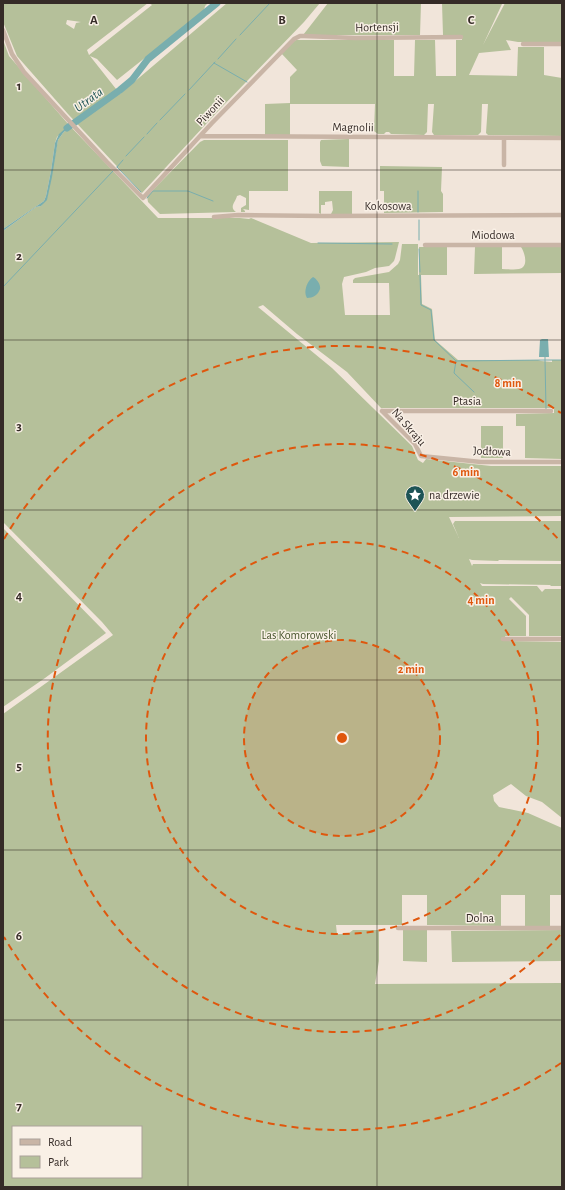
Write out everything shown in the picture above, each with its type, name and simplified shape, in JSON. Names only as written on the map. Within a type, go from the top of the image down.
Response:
[{"type":"street","name":"Piwonii","points":[[3,30],[10,49],[19,65],[106,162],[143,198],[294,39]]},
{"type":"street","name":"Hortensji","points":[[294,39],[304,36],[356,38],[461,37]]},
{"type":"street","points":[[523,44],[562,44]]},
{"type":"street","name":"Magnolii","points":[[201,136],[562,138]]},
{"type":"street","points":[[504,138],[504,165]]},
{"type":"street","name":"Kokosowa","points":[[214,217],[238,215],[562,215]]},
{"type":"street","name":"Miodowa","points":[[425,245],[562,245]]},
{"type":"street","name":"Ptasia","points":[[382,411],[552,411]]},
{"type":"street","name":"Na Skraju","points":[[382,411],[415,444],[421,456]]},
{"type":"street","name":"Jodłowa","points":[[421,456],[481,462],[562,462]]},
{"type":"street","points":[[503,639],[562,639]]},
{"type":"street","name":"Dolna","points":[[398,928],[562,928]]},
{"type":"green space","points":[[3,3],[148,3],[87,50],[89,55],[152,5],[149,3],[208,3],[205,6],[204,11],[117,80],[97,59],[90,56],[120,94],[227,3],[320,3],[304,22],[142,193],[68,114],[17,56],[3,22]],"holes":[[[67,20],[81,22],[76,23],[74,29],[66,24]]]},
{"type":"green space","points":[[328,3],[421,3],[420,35],[303,35]]},
{"type":"green space","points":[[442,3],[502,4],[483,45],[505,3],[562,3],[562,42],[518,42],[506,40],[511,50],[479,53],[469,75],[517,76],[518,47],[544,47],[544,75],[562,78],[562,136],[488,135],[486,133],[488,104],[482,104],[481,132],[478,135],[434,135],[432,132],[434,104],[428,104],[427,132],[424,135],[391,134],[389,132],[378,134],[374,131],[375,104],[290,104],[290,135],[265,135],[265,104],[290,103],[290,77],[297,70],[281,53],[296,40],[394,40],[394,76],[414,76],[415,40],[435,40],[436,76],[456,76],[456,40],[462,40],[461,35],[443,35]]},
{"type":"green space","points":[[3,40],[9,56],[69,125],[57,137],[55,143],[51,171],[44,201],[3,229]]},
{"type":"green space","name":"Las Komorowski","points":[[70,126],[158,218],[251,218],[311,243],[399,242],[394,261],[389,266],[375,268],[366,272],[344,277],[342,284],[345,315],[390,315],[389,283],[353,283],[353,280],[355,278],[389,272],[398,264],[400,260],[402,244],[418,244],[418,275],[419,247],[447,247],[447,275],[421,275],[422,304],[432,309],[435,340],[458,360],[538,360],[552,362],[552,360],[562,360],[562,459],[525,458],[525,426],[516,426],[516,414],[554,413],[554,408],[381,408],[347,372],[297,334],[263,305],[258,307],[332,368],[412,446],[418,460],[423,463],[426,459],[491,466],[562,466],[562,516],[449,517],[459,538],[453,524],[455,521],[562,521],[562,561],[498,561],[469,559],[472,566],[473,564],[562,564],[562,586],[480,583],[482,586],[537,586],[542,592],[545,589],[562,589],[562,636],[529,636],[529,615],[511,597],[509,599],[526,616],[526,636],[505,636],[506,641],[562,642],[562,818],[542,802],[526,796],[511,784],[493,795],[494,801],[499,807],[528,813],[562,828],[562,895],[550,895],[550,926],[525,926],[525,895],[501,895],[501,926],[427,925],[427,895],[402,895],[402,925],[336,925],[337,934],[348,934],[353,930],[379,930],[379,961],[375,984],[562,983],[562,1187],[3,1187],[3,714],[113,635],[3,522],[3,231],[36,207],[41,206],[47,197],[58,140]]},
{"type":"green space","points":[[349,139],[349,167],[322,166],[320,161],[321,140]]},
{"type":"green space","points":[[204,140],[288,140],[288,191],[249,191],[249,210],[243,209],[245,212],[241,212],[241,208],[246,205],[246,198],[240,195],[237,196],[233,205],[236,212],[160,214],[148,202],[147,196],[200,142]]},
{"type":"green space","points":[[380,166],[442,167],[441,191],[443,194],[443,212],[384,213],[384,191],[380,191]]},
{"type":"green space","points":[[319,191],[352,191],[352,214],[331,214],[333,210],[332,201],[325,202],[325,205],[321,205],[321,214],[319,213]]},
{"type":"green space","points":[[475,247],[502,247],[502,269],[519,269],[524,266],[525,263],[525,256],[521,247],[562,247],[562,273],[474,274]]},
{"type":"green space","points":[[481,426],[503,426],[503,458],[481,458]]},
{"type":"green space","points":[[3,528],[106,633],[3,707]]},
{"type":"green space","points":[[403,930],[427,930],[427,962],[403,961]]},
{"type":"green space","points":[[562,930],[562,961],[452,962],[451,931]]},
{"type":"water","points":[[69,125],[70,126],[58,140],[47,200],[41,206],[36,207],[3,231],[3,229],[44,201],[51,171],[55,143],[59,134]]},
{"type":"water","points":[[313,277],[318,282],[320,289],[315,296],[307,298],[305,293],[306,287]]},
{"type":"water","points":[[548,339],[549,357],[539,357],[540,340]]},
{"type":"waterway","name":"Utrata","points":[[67,128],[120,90],[132,80],[148,59],[217,3]]},
{"type":"waterway","points":[[240,35],[270,3]]},
{"type":"waterway","points":[[218,59],[236,39]]},
{"type":"waterway","points":[[189,90],[215,62]]},
{"type":"waterway","points":[[214,63],[247,82]]},
{"type":"waterway","points":[[160,120],[185,94]]},
{"type":"waterway","points":[[147,134],[157,123]]},
{"type":"waterway","points":[[126,156],[144,137]]},
{"type":"waterway","points":[[117,167],[123,160]]},
{"type":"waterway","points":[[117,167],[141,192]]},
{"type":"waterway","points":[[3,287],[113,171]]},
{"type":"waterway","points":[[147,198],[153,191],[188,191],[213,201]]},
{"type":"waterway","points":[[418,191],[418,212]]},
{"type":"waterway","points":[[419,220],[419,240]]},
{"type":"waterway","points":[[318,243],[392,244]]},
{"type":"waterway","points":[[419,249],[420,272]]},
{"type":"waterway","points":[[420,275],[421,305],[431,310],[434,340],[456,361],[545,360],[546,409]]},
{"type":"waterway","points":[[545,357],[545,360],[562,360]]},
{"type":"waterway","points":[[456,361],[454,373],[474,392]]},
{"type":"place","name":"na drzewie","points":[[415,512]]}]
